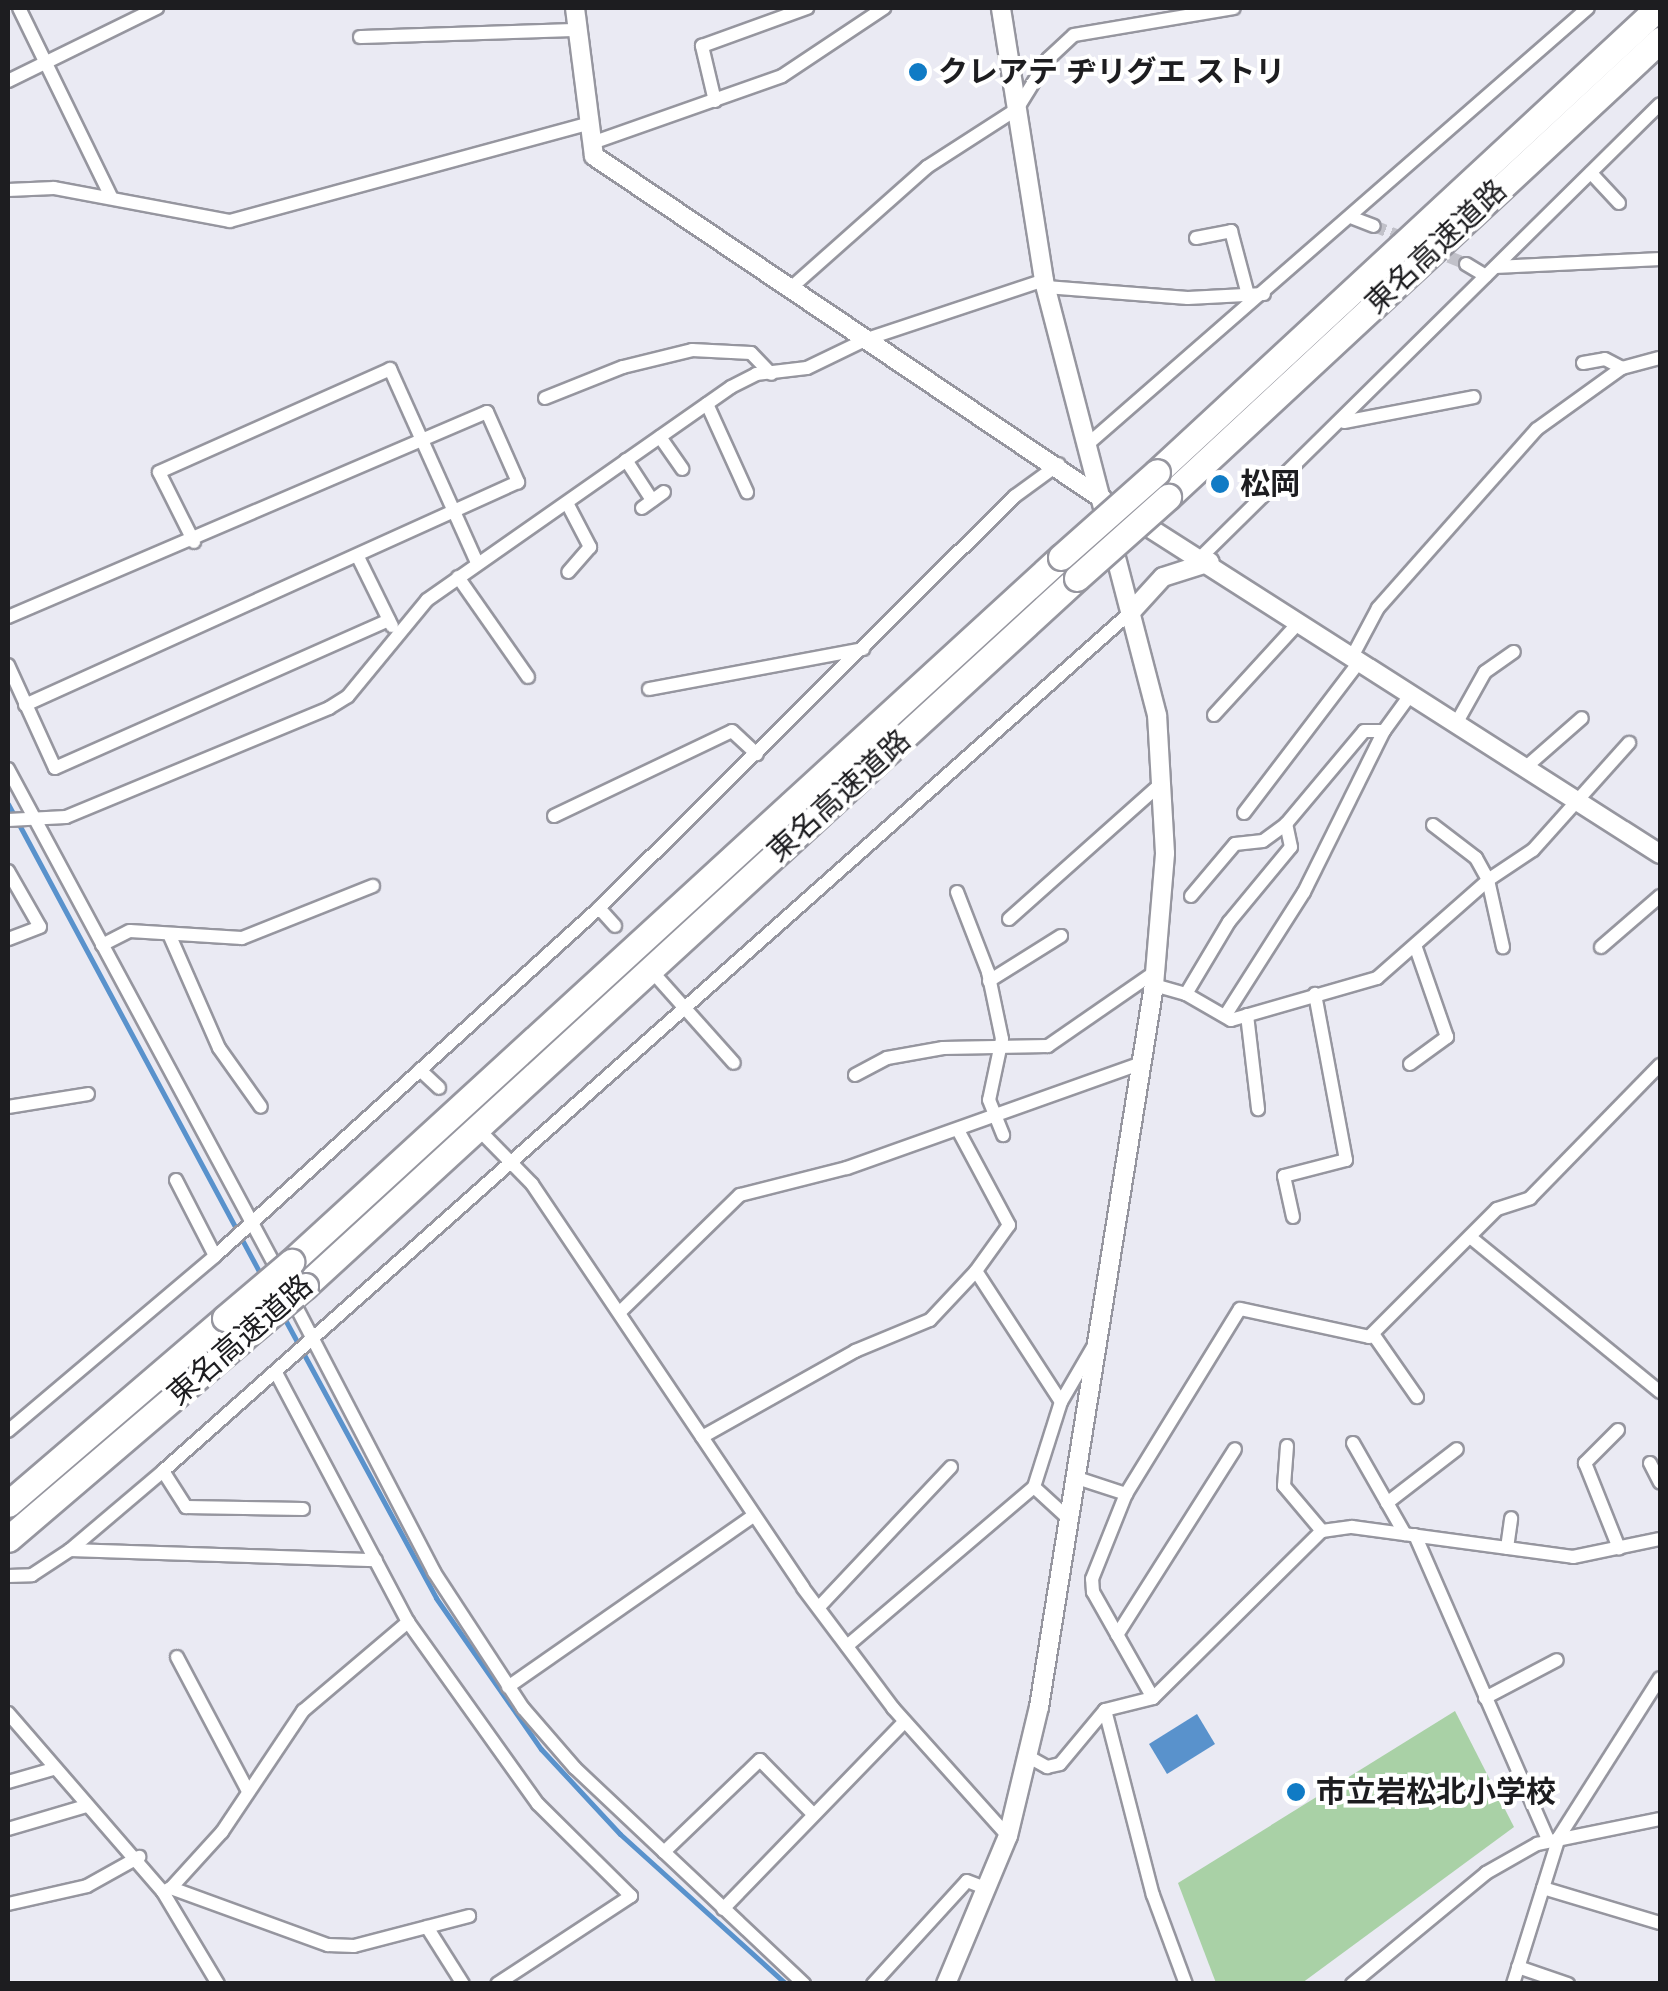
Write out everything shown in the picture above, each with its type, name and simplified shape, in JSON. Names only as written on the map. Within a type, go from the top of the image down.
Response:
[{"type":"highway","name":"東名高速道路","points":[[8,1504],[291,1262],[1157,472],[1658,8]]},
{"type":"highway","name":"東名高速道路","points":[[8,1539],[305,1286],[1168,497],[1660,40]]},
{"type":"street","points":[[19,8],[111,197]]},
{"type":"street","points":[[8,81],[44,60],[157,8]]},
{"type":"street","points":[[574,8],[594,156],[1060,464],[1100,498],[1205,560],[1574,799],[1659,849]]},
{"type":"street","points":[[715,101],[702,46],[806,8]]},
{"type":"street","points":[[8,190],[54,188],[230,221],[715,101],[782,76],[884,8]]},
{"type":"street","points":[[946,1984],[1008,1836],[1029,1757],[1077,1478],[1154,978],[1165,780],[1130,612],[1045,283],[1001,8]]},
{"type":"street","points":[[793,286],[928,167],[1017,110],[1048,59],[1074,36],[1234,8]]},
{"type":"street","points":[[1088,444],[1353,218],[1588,8]]},
{"type":"street","points":[[360,37],[575,30]]},
{"type":"street","points":[[8,1576],[32,1575],[70,1550],[314,1340],[1130,612],[1163,577],[1205,560],[1655,109],[1660,126]]},
{"type":"street","points":[[1590,173],[1618,203]]},
{"type":"street","points":[[1353,218],[1374,226]]},
{"type":"street","points":[[1196,238],[1231,231],[1248,294]]},
{"type":"street","points":[[1466,264],[1491,272],[1660,259]]},
{"type":"street","points":[[8,664],[54,768],[392,626],[477,563],[756,374],[807,368],[867,339],[1045,283],[1188,298],[1264,294]]},
{"type":"street","points":[[546,398],[623,367],[692,350],[750,353],[771,374]]},
{"type":"street","points":[[1244,813],[1356,658],[1378,608],[1538,428],[1622,368],[1660,358]]},
{"type":"street","points":[[1583,363],[1605,359],[1622,368]]},
{"type":"street","points":[[194,542],[159,472],[390,369],[477,563]]},
{"type":"street","points":[[1343,422],[1474,397]]},
{"type":"street","points":[[707,404],[747,492]]},
{"type":"street","points":[[8,617],[194,542],[487,412],[518,482],[25,705]]},
{"type":"street","points":[[660,437],[682,469]]},
{"type":"street","points":[[626,460],[653,500]]},
{"type":"street","points":[[8,1431],[215,1256],[599,908],[865,649],[1015,496],[1060,464]]},
{"type":"street","points":[[566,503],[590,547],[568,572]]},
{"type":"street","points":[[358,557],[392,626]]},
{"type":"street","points":[[458,577],[528,677]]},
{"type":"street","points":[[1214,715],[1300,620]]},
{"type":"street","points":[[8,820],[66,817],[329,708],[348,696],[392,626]]},
{"type":"street","points":[[649,689],[865,649]]},
{"type":"street","points":[[1456,722],[1485,672],[1514,652]]},
{"type":"street","points":[[1226,1016],[1304,892],[1384,731],[1411,694]]},
{"type":"street","points":[[1526,767],[1582,718]]},
{"type":"street","points":[[554,816],[732,731],[757,754]]},
{"type":"street","points":[[1191,896],[1235,844],[1264,840],[1286,824],[1364,731],[1384,731]]},
{"type":"street","points":[[1154,978],[1226,1016],[1247,1015],[1377,978],[1416,948],[1488,880],[1533,850],[1574,799],[1629,743]]},
{"type":"street","points":[[8,768],[253,1222],[434,1572],[508,1687],[576,1768],[804,1984]]},
{"type":"street","points":[[1008,918],[1165,780]]},
{"type":"street","points":[[1186,994],[1229,922],[1291,848],[1286,824]]},
{"type":"street","points":[[1433,825],[1476,858],[1488,880],[1504,947]]},
{"type":"street","points":[[8,872],[40,927],[8,939]]},
{"type":"street","points":[[102,945],[130,931],[242,938],[373,886]]},
{"type":"street","points":[[957,892],[990,981],[1003,1050],[989,1100],[1002,1135]]},
{"type":"street","points":[[1602,948],[1660,896]]},
{"type":"street","points":[[599,908],[615,926]]},
{"type":"street","points":[[169,934],[219,1048],[261,1107]]},
{"type":"street","points":[[990,981],[1061,936]]},
{"type":"street","points":[[1410,1064],[1447,1036],[1416,948]]},
{"type":"street","points":[[657,977],[688,1004],[734,1063]]},
{"type":"street","points":[[855,1075],[887,1058],[943,1048],[1028,1052],[1076,1032],[1154,978]]},
{"type":"street","points":[[1293,1217],[1284,1176],[1346,1160],[1314,994]]},
{"type":"street","points":[[1247,1015],[1258,1109]]},
{"type":"street","points":[[620,1312],[740,1195],[958,1130],[1142,1063]]},
{"type":"street","points":[[1373,1334],[1497,1209],[1530,1198],[1660,1066]]},
{"type":"street","points":[[420,1070],[439,1088]]},
{"type":"street","points":[[8,1107],[88,1094]]},
{"type":"street","points":[[702,1437],[840,1359],[930,1320],[976,1271],[1009,1225],[958,1130]]},
{"type":"street","points":[[485,1136],[513,1162],[620,1312],[753,1516],[847,1646],[904,1722],[1008,1836]]},
{"type":"street","points":[[176,1180],[215,1256]]},
{"type":"street","points":[[1470,1237],[1660,1392]]},
{"type":"street","points":[[976,1271],[1061,1402]]},
{"type":"street","points":[[1153,1698],[1092,1579],[1126,1494],[1240,1309],[1373,1334],[1417,1397]]},
{"type":"street","points":[[847,1646],[1034,1487],[1061,1402],[1099,1334]]},
{"type":"street","points":[[276,1372],[408,1622],[538,1804],[631,1896],[497,1984]]},
{"type":"street","points":[[1618,1430],[1584,1463],[1619,1548]]},
{"type":"street","points":[[1353,1443],[1387,1503],[1410,1534],[1554,1838]]},
{"type":"street","points":[[1287,1446],[1284,1486],[1322,1530],[1410,1534],[1573,1557],[1660,1540]]},
{"type":"street","points":[[1117,1634],[1235,1449]]},
{"type":"street","points":[[1387,1503],[1457,1450]]},
{"type":"street","points":[[1650,1463],[1660,1483]]},
{"type":"street","points":[[820,1606],[950,1467]]},
{"type":"street","points":[[163,1470],[186,1507],[303,1509]]},
{"type":"street","points":[[1077,1478],[1126,1494]]},
{"type":"street","points":[[1034,1487],[1070,1520]]},
{"type":"street","points":[[508,1687],[753,1516]]},
{"type":"street","points":[[1506,1548],[1511,1518]]},
{"type":"street","points":[[1029,1757],[1048,1767],[1060,1764],[1105,1710],[1153,1698],[1322,1530]]},
{"type":"street","points":[[70,1550],[376,1560]]},
{"type":"street","points":[[167,1890],[328,1684],[408,1622]]},
{"type":"street","points":[[176,1658],[248,1791]]},
{"type":"street","points":[[1485,1698],[1557,1660]]},
{"type":"street","points":[[1512,1984],[1543,1888],[1554,1838],[1660,1678]]},
{"type":"street","points":[[1105,1710],[1153,1895],[1186,1984]]},
{"type":"street","points":[[8,1713],[86,1806],[167,1890],[218,1984]]},
{"type":"street","points":[[724,1909],[904,1722]]},
{"type":"street","points":[[664,1852],[760,1760],[813,1814]]},
{"type":"street","points":[[8,1782],[53,1769]]},
{"type":"street","points":[[8,1829],[86,1806]]},
{"type":"street","points":[[1352,1984],[1486,1873],[1554,1838],[1660,1820]]},
{"type":"street","points":[[8,1904],[88,1886],[138,1856]]},
{"type":"street","points":[[874,1984],[967,1880],[985,1888]]},
{"type":"street","points":[[1543,1888],[1660,1923]]},
{"type":"street","points":[[167,1890],[328,1945],[469,1916]]},
{"type":"street","points":[[427,1927],[463,1984]]},
{"type":"street","points":[[1518,1967],[1568,1984]]},
{"type":"green space","points":[[1455,1711],[1514,1827],[1302,1983],[1216,1983],[1178,1883]]},
{"type":"water","points":[[1197,1714],[1215,1744],[1167,1774],[1149,1744]]},
{"type":"waterway","points":[[8,804],[262,1277]]},
{"type":"waterway","points":[[282,1314],[436,1598],[541,1749],[620,1834],[786,1984]]},
{"type":"tunnel","points":[[1374,226],[1408,240]]},
{"type":"tunnel","points":[[1432,250],[1466,264]]},
{"type":"place","name":"クレアテ ヂリグエ ストリ","points":[[918,72]]},
{"type":"place","name":"松岡","points":[[1220,484]]},
{"type":"place","name":"市立岩松北小学校","points":[[1296,1792]]}]
